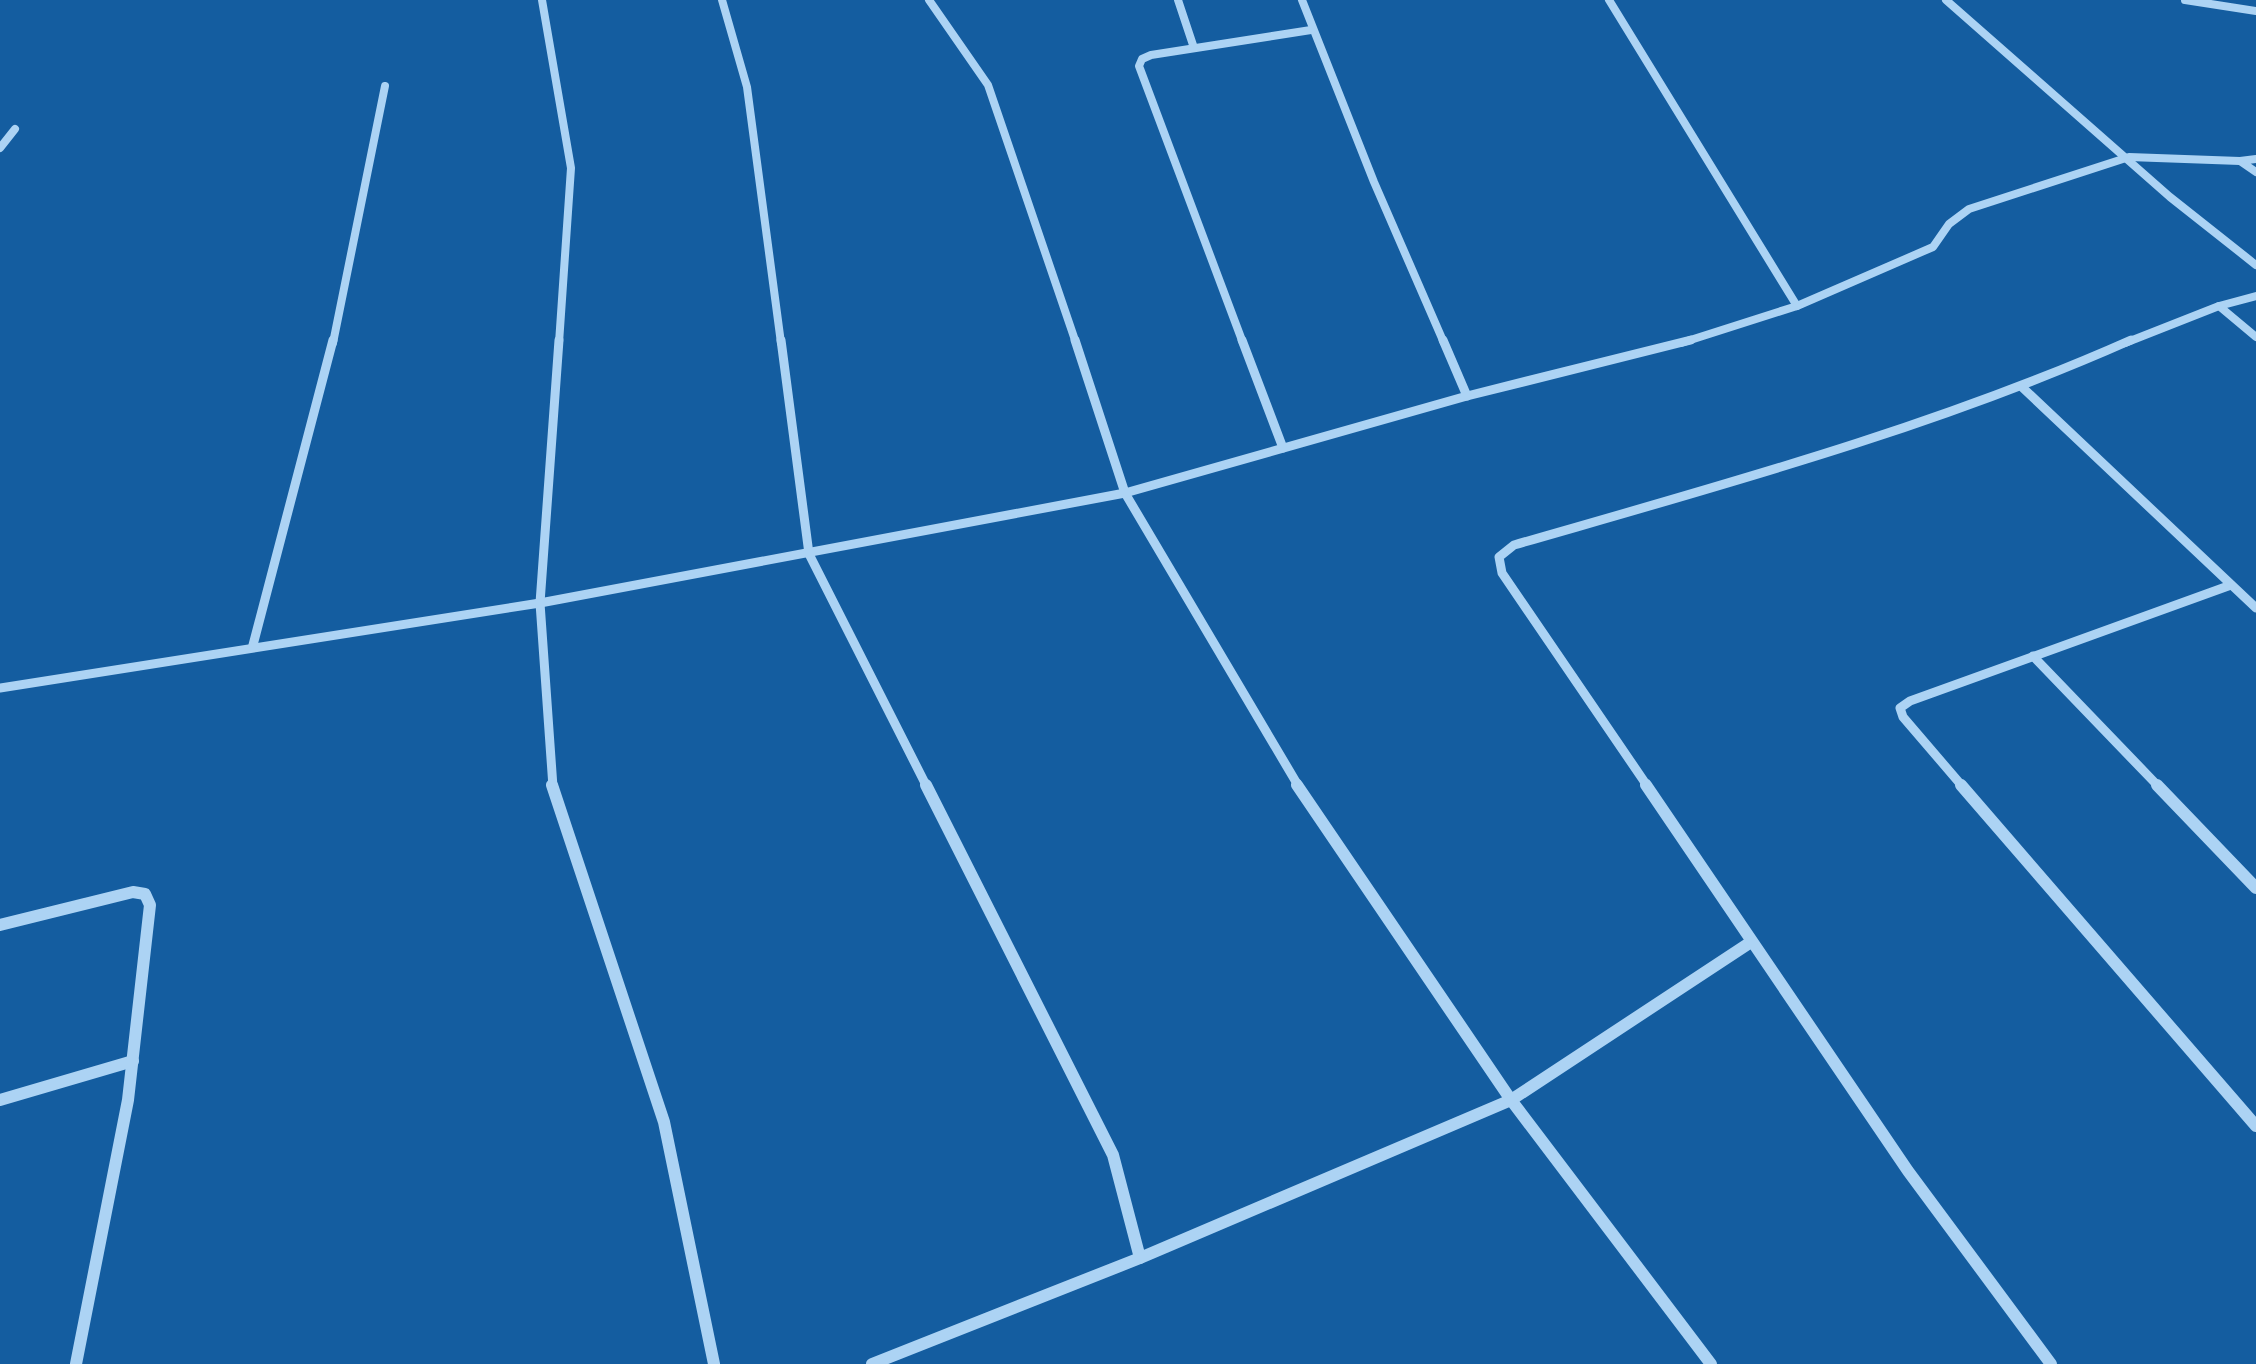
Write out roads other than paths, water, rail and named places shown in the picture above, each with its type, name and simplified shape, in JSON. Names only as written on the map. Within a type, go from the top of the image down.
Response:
[{"type":"street","points":[[542,0],[571,168],[540,603],[553,792],[664,1122],[714,1364]]},
{"type":"street","points":[[722,0],[748,87],[808,554],[1113,1154],[1140,1258]]},
{"type":"street","points":[[929,0],[988,85],[1005,127],[1125,492],[1280,759],[1511,1100],[1711,1364]]},
{"type":"street","points":[[1178,0],[1194,48]]},
{"type":"street","points":[[1302,0],[1311,30],[1467,396]]},
{"type":"street","points":[[1610,0],[1798,306]]},
{"type":"street","points":[[1946,0],[2170,197],[2256,265]]},
{"type":"street","points":[[2185,0],[2256,11]]},
{"type":"street","points":[[1282,448],[1139,66],[1142,59],[1151,55],[1311,30]]},
{"type":"street","points":[[253,645],[342,308],[384,86]]},
{"type":"street","points":[[0,148],[15,128]]},
{"type":"street","points":[[0,688],[253,645],[540,603],[1125,492],[1467,396],[1692,340],[1798,306],[1933,247],[1949,224],[1970,209],[2129,157],[2256,159]]},
{"type":"street","points":[[2240,161],[2256,172]]},
{"type":"street","points":[[2050,1364],[1964,1254],[1750,942],[1502,574],[1499,558],[1514,544],[1684,496],[2023,388],[2174,321],[2256,296]]},
{"type":"street","points":[[2219,306],[2256,338]]},
{"type":"street","points":[[2023,388],[2256,608]]},
{"type":"street","points":[[2231,585],[1910,701],[1900,712],[2256,1126]]},
{"type":"street","points":[[2033,656],[2256,888]]},
{"type":"street","points":[[0,925],[116,895],[146,894],[150,918],[133,1061],[76,1364]]},
{"type":"street","points":[[872,1364],[1140,1258],[1511,1100],[1565,1070],[1701,969],[1750,942]]},
{"type":"street","points":[[0,1100],[133,1061]]}]
